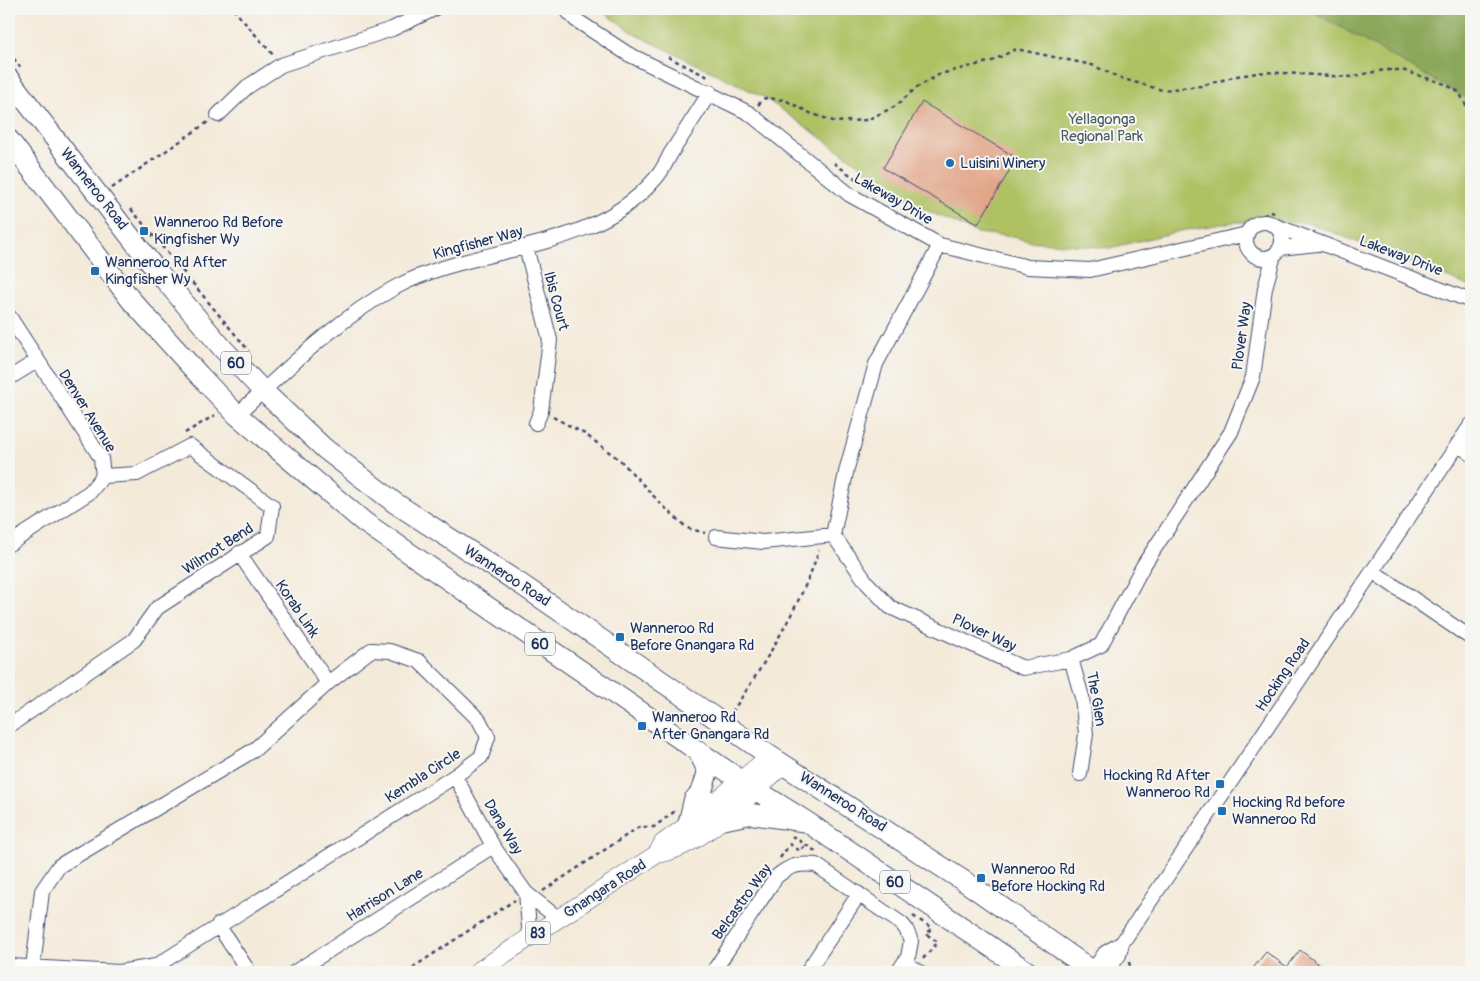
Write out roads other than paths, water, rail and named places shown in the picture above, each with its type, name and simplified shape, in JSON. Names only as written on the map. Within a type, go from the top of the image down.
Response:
[{"type":"highway","name":"Wanneroo Road","points":[[15,73],[106,187],[159,274],[224,350],[263,391],[325,449],[395,503],[522,585],[725,722],[777,760],[963,880],[1096,972]]},
{"type":"highway","name":"60","points":[[9,140],[131,300],[237,415],[364,522],[748,785],[808,822],[1028,972]]},
{"type":"highway","points":[[688,825],[694,800],[702,791],[708,771],[698,751]]},
{"type":"highway","name":"83","points":[[721,820],[751,814],[808,822]]},
{"type":"main road","name":"Gnangara Road","points":[[657,854],[663,843],[748,785],[777,760]]},
{"type":"main road","name":"Gnangara Road","points":[[477,972],[657,854],[673,852],[721,820],[748,785]]},
{"type":"street","points":[[218,116],[247,87],[281,65],[392,29],[434,9]]},
{"type":"street","name":"Lakeway Drive","points":[[566,9],[576,20],[628,54],[712,86],[755,107],[850,195],[940,245],[1028,267],[1090,270],[1222,241],[1244,229]]},
{"type":"street","name":"Kingfisher Way","points":[[237,415],[352,317],[397,286],[462,262],[526,247],[585,229],[628,203],[656,179],[712,86]]},
{"type":"street","points":[[1259,223],[1270,223],[1276,226],[1282,237],[1277,252],[1266,258],[1251,252],[1244,229],[1259,223]]},
{"type":"street","name":"Lakeway Drive","points":[[1276,226],[1318,244],[1343,251],[1471,301]]},
{"type":"street","name":"Lakeway Drive","points":[[1222,241],[1251,252]]},
{"type":"street","name":"Lakeway Drive","points":[[1277,252],[1318,244]]},
{"type":"street","points":[[716,537],[763,542],[828,536],[876,364],[940,245]]},
{"type":"street","name":"Ibis Court","points":[[526,247],[550,340],[538,417]]},
{"type":"street","name":"Plover Way","points":[[1251,252],[1264,288]]},
{"type":"street","name":"Plover Way","points":[[828,536],[867,583],[890,607],[1023,668],[1071,659],[1100,645],[1143,566],[1231,432],[1253,377],[1264,288],[1277,252]]},
{"type":"street","name":"Denver Avenue","points":[[9,316],[36,361],[100,458],[103,476],[90,492],[9,544]]},
{"type":"street","points":[[9,378],[36,361]]},
{"type":"street","name":"Hocking Road","points":[[1096,972],[1105,953],[1122,943],[1471,425]]},
{"type":"street","points":[[1458,444],[1471,454]]},
{"type":"street","name":"Wilmot Bend","points":[[9,726],[134,640],[156,608],[268,536],[272,506],[190,446],[137,474],[103,476]]},
{"type":"street","name":"Korab Link","points":[[239,553],[328,683]]},
{"type":"street","points":[[1372,571],[1471,638]]},
{"type":"street","name":"Kembla Circle","points":[[9,966],[119,972],[156,966],[455,776],[481,757],[488,737],[479,720],[419,661],[390,651],[371,650],[328,683],[254,750],[59,866],[42,891],[32,967]]},
{"type":"street","name":"The Glen","points":[[1071,659],[1082,697],[1086,734],[1080,774]]},
{"type":"street","name":"Dana Way","points":[[455,776],[493,846],[526,893],[559,919]]},
{"type":"street","name":"Harrison Lane","points":[[295,972],[493,846]]},
{"type":"street","name":"Belcastro Way","points":[[713,972],[776,877],[788,867],[802,863],[816,865],[906,929],[911,941],[908,957],[909,969]]},
{"type":"street","name":"Dana Way","points":[[526,893],[530,938]]},
{"type":"street","points":[[807,972],[859,894]]},
{"type":"street","points":[[218,925],[250,972]]},
{"type":"place","name":"Luisini Winery","points":[[950,163]]},
{"type":"place","name":"Wanneroo Rd Before Kingfisher Wy","points":[[144,231]]},
{"type":"place","name":"Wanneroo Rd After Kingfisher Wy","points":[[95,271]]},
{"type":"place","name":"Wanneroo Rd Before Gnangara Rd","points":[[620,637]]},
{"type":"place","name":"Wanneroo Rd After Gnangara Rd","points":[[642,726]]},
{"type":"place","name":"Hocking Rd After Wanneroo Rd","points":[[1220,784]]},
{"type":"place","name":"Hocking Rd before Wanneroo Rd","points":[[1222,811]]},
{"type":"place","name":"Wanneroo Rd Before Hocking Rd","points":[[981,878]]},
{"type":"park label","name":"Yellagonga Regional Park","points":[[1102,128]]}]
